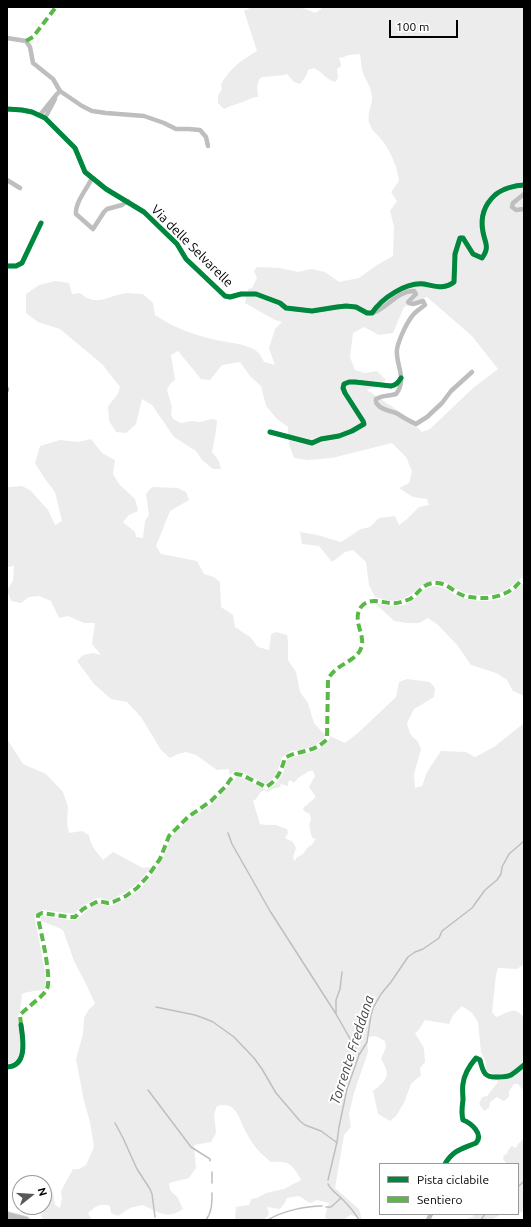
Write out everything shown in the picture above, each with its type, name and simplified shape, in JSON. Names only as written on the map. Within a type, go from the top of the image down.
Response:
[{"type":"main road","points":[[7,1214],[26,1220]]},
{"type":"street","points":[[7,38],[26,41],[30,47],[33,63],[54,79],[60,91],[82,106],[92,111],[106,114],[144,116],[176,129],[200,130],[206,136],[208,146]]},
{"type":"street","points":[[40,115],[60,91]]},
{"type":"street","points":[[45,118],[60,91]]},
{"type":"street","name":"Via delle Selvarelle","points":[[7,109],[22,110],[45,118],[75,148],[85,172],[106,189],[144,212],[177,244],[186,259],[225,296],[230,297],[241,294],[256,294],[286,308],[312,311],[346,306],[356,307],[367,313],[372,313]]},
{"type":"street","points":[[92,177],[75,211],[76,214],[93,229],[107,209],[122,206],[128,201]]},
{"type":"street","points":[[7,180],[20,188]]},
{"type":"street","points":[[372,313],[374,309],[392,294],[408,286],[425,284],[430,286],[449,286],[454,282],[455,254],[460,238],[462,238],[473,254],[482,258],[486,252],[486,242],[483,232],[484,208],[500,191],[524,185]]},
{"type":"street","points":[[524,194],[513,203],[512,207],[516,210],[524,209]]},
{"type":"street","points":[[7,266],[16,266],[22,263],[41,223]]},
{"type":"street","points":[[372,313],[376,312],[396,297],[411,291],[414,291],[416,294],[408,302],[409,303],[413,304],[423,301],[425,303],[425,305],[414,313],[401,336],[397,349],[402,384],[396,394],[379,397],[376,399],[377,404],[382,408],[416,424],[427,417],[472,372]]},
{"type":"street","points":[[270,432],[312,443],[321,439],[338,436],[352,431],[363,425],[364,421],[345,394],[344,384],[355,382],[391,386],[399,382],[401,378]]},
{"type":"street","points":[[7,1067],[16,1065],[23,1054],[21,1025]]},
{"type":"street","points":[[446,1163],[454,1152],[476,1143],[479,1138],[474,1127],[471,1123],[463,1120],[462,1115],[464,1076],[472,1062],[476,1058],[480,1060],[484,1073],[487,1076],[492,1077],[507,1076],[524,1065]]},
{"type":"shaded area","points":[[252,7],[293,7],[315,13],[321,9],[321,7],[524,7],[524,577],[504,591],[488,595],[475,595],[438,581],[423,584],[408,596],[396,601],[375,597],[369,585],[366,562],[353,550],[345,552],[332,562],[319,546],[302,544],[300,532],[341,542],[361,529],[370,527],[379,518],[395,516],[399,525],[419,507],[429,505],[427,499],[413,497],[399,488],[409,483],[412,471],[406,457],[392,443],[332,458],[308,460],[294,458],[289,444],[289,438],[312,444],[322,440],[339,438],[364,426],[365,421],[347,394],[346,385],[355,384],[376,386],[367,390],[403,414],[422,432],[430,429],[473,388],[498,369],[472,336],[427,297],[404,307],[393,333],[379,335],[364,327],[353,333],[350,357],[355,370],[365,373],[377,371],[386,380],[380,383],[349,381],[343,383],[342,389],[346,399],[362,423],[338,435],[312,441],[288,435],[288,427],[277,419],[266,406],[261,386],[250,376],[240,362],[222,365],[210,380],[201,379],[178,351],[171,355],[175,380],[170,384],[167,390],[172,407],[171,414],[173,419],[181,423],[192,421],[200,422],[211,419],[217,420],[212,452],[219,461],[221,469],[213,469],[202,460],[196,451],[174,437],[152,405],[142,399],[136,424],[126,433],[116,432],[109,421],[108,406],[118,394],[120,387],[102,364],[60,329],[38,322],[26,313],[26,294],[39,285],[55,281],[69,283],[72,294],[80,293],[92,300],[127,293],[143,294],[153,303],[155,315],[169,324],[200,336],[250,348],[258,352],[264,362],[275,365],[269,348],[275,329],[282,322],[275,320],[245,303],[248,289],[252,288],[257,278],[254,271],[257,267],[280,268],[298,272],[311,269],[325,272],[339,282],[359,278],[393,256],[394,227],[390,211],[397,201],[391,192],[399,181],[393,159],[369,122],[372,94],[363,73],[360,54],[349,55],[341,58],[339,57],[341,66],[337,69],[338,78],[335,82],[314,68],[308,70],[306,76],[300,84],[294,82],[287,74],[264,77],[260,78],[257,86],[258,97],[224,109],[218,103],[218,96],[222,89],[221,84],[225,78],[237,65],[257,51],[244,11]]},
{"type":"shaded area","points":[[91,439],[102,453],[115,460],[113,474],[119,484],[135,499],[138,511],[129,515],[123,522],[135,532],[136,537],[143,538],[145,521],[149,515],[146,494],[152,487],[178,488],[186,492],[189,500],[170,511],[156,546],[161,554],[197,561],[204,574],[214,577],[220,582],[221,607],[233,615],[235,627],[250,637],[258,647],[269,650],[271,634],[276,632],[287,635],[288,660],[296,672],[300,692],[308,703],[314,723],[325,734],[324,738],[314,746],[302,750],[291,751],[282,757],[279,769],[266,784],[242,772],[235,771],[229,775],[229,769],[217,770],[196,755],[186,752],[170,758],[161,750],[141,717],[127,702],[111,699],[94,684],[77,661],[83,655],[93,653],[101,655],[92,644],[95,623],[84,623],[68,616],[59,618],[51,601],[39,596],[29,597],[21,603],[11,601],[7,590],[13,581],[14,566],[7,567],[7,489],[9,487],[22,486],[30,490],[48,510],[55,525],[62,521],[55,492],[35,463],[40,446],[60,440],[78,442]]},
{"type":"shaded area","points":[[524,583],[524,696],[513,691],[507,680],[496,673],[471,665],[458,646],[438,625],[428,618],[419,623],[394,621],[375,603],[390,606],[404,605],[433,586],[442,587],[456,595],[468,599],[489,601],[507,596]]},
{"type":"shaded area","points":[[407,679],[430,682],[435,688],[434,697],[414,709],[407,723],[410,734],[418,742],[421,749],[414,774],[415,788],[422,786],[427,772],[441,751],[466,752],[475,757],[494,747],[524,723],[524,964],[517,969],[498,968],[492,1012],[496,1017],[510,1011],[514,1011],[524,1018],[524,1091],[518,1084],[514,1084],[509,1091],[509,1097],[504,1101],[497,1097],[490,1102],[489,1108],[484,1111],[479,1104],[482,1097],[487,1096],[498,1082],[493,1074],[486,1071],[486,1062],[481,1052],[478,1022],[472,1013],[462,1006],[453,1015],[449,1024],[425,1020],[415,1033],[424,1048],[425,1062],[420,1068],[421,1075],[411,1084],[404,1103],[396,1116],[390,1121],[378,1114],[373,1091],[385,1080],[387,1073],[381,1059],[386,1047],[385,1041],[376,1036],[367,1037],[368,1052],[354,1093],[349,1114],[351,1127],[344,1135],[335,1188],[359,1209],[362,1220],[358,1220],[355,1216],[350,1215],[344,1220],[326,1220],[325,1216],[329,1203],[317,1200],[310,1203],[299,1196],[287,1198],[280,1209],[267,1207],[269,1214],[264,1220],[235,1220],[236,1207],[249,1205],[251,1199],[257,1198],[266,1193],[284,1189],[301,1180],[293,1167],[282,1162],[271,1162],[261,1153],[249,1138],[234,1109],[224,1105],[217,1106],[214,1114],[216,1133],[211,1142],[194,1145],[196,1168],[189,1178],[169,1183],[170,1190],[178,1198],[183,1209],[172,1214],[163,1214],[143,1205],[130,1208],[118,1216],[111,1213],[110,1206],[101,1205],[88,1213],[92,1220],[44,1220],[41,1215],[52,1215],[52,1190],[55,1205],[60,1208],[62,1198],[61,1191],[73,1169],[79,1169],[86,1165],[94,1147],[76,1059],[83,1034],[84,1018],[89,1009],[95,1004],[74,961],[63,930],[41,921],[41,917],[76,920],[98,903],[108,906],[114,905],[127,898],[139,890],[150,878],[162,860],[171,837],[190,819],[213,803],[237,777],[241,777],[267,790],[280,778],[287,760],[316,751],[329,740],[330,736],[345,743],[358,733],[396,697],[399,682]],"holes":[[[309,771],[313,771],[315,776],[309,787],[316,797],[303,808],[304,811],[310,814],[310,831],[313,839],[316,838],[312,845],[309,846],[302,855],[297,857],[295,861],[293,857],[296,848],[293,842],[285,838],[288,833],[287,829],[276,825],[260,824],[253,801],[264,790],[268,792],[272,789],[281,787],[280,784],[288,786],[288,782],[291,780],[293,783]]]},
{"type":"shaded area","points":[[7,739],[23,764],[46,774],[63,792],[68,807],[67,823],[69,833],[82,831],[89,835],[92,846],[103,860],[113,852],[143,868],[151,867],[128,891],[111,900],[97,898],[81,907],[74,914],[42,910],[36,914],[35,918],[46,978],[45,989],[22,994],[20,1012],[18,1016],[21,1037],[20,1052],[18,1058],[14,1062],[7,1064]]},
{"type":"shaded area","points":[[524,1139],[524,1211],[519,1213],[519,1163],[506,1163],[503,1159],[504,1155],[507,1154],[508,1150],[512,1146],[516,1148]]},
{"type":"shaded area","points":[[473,1215],[499,1215],[493,1219],[494,1220],[468,1220],[468,1218],[473,1217]]},
{"type":"waterway","points":[[228,833],[232,844],[270,911],[336,1014],[359,1055]]},
{"type":"waterway","name":"Torrente Freddana","points":[[328,1180],[347,1089],[359,1055],[367,1042],[373,1008],[381,994],[408,957],[439,938],[442,931],[472,908],[485,890],[497,880],[509,854],[524,841]]},
{"type":"waterway","points":[[336,1014],[336,1000],[340,989],[342,972]]},
{"type":"waterway","points":[[156,1007],[195,1015],[206,1019],[213,1022],[234,1037],[254,1058],[276,1093],[300,1121],[305,1125],[321,1131],[336,1142]]},
{"type":"waterway","points":[[148,1090],[191,1147],[210,1159],[210,1161]]},
{"type":"waterway","points":[[115,1123],[137,1169],[150,1189],[155,1217]]},
{"type":"waterway","points":[[212,1172],[212,1183]]},
{"type":"waterway","points":[[519,1186],[524,1181]]},
{"type":"waterway","name":"Torrente Freddana","points":[[328,1184],[359,1220]]},
{"type":"waterway","points":[[206,1220],[211,1211],[212,1193]]},
{"type":"waterway","points":[[326,1207],[331,1207],[341,1198]]},
{"type":"waterway","points":[[268,1220],[280,1214],[294,1210],[322,1206]]},
{"type":"waterway","points":[[481,1220],[484,1215]]},
{"type":"marked path","points":[[26,41],[33,37],[56,7]]},
{"type":"marked path","points":[[21,1025],[20,1015],[45,992],[48,983],[47,965],[38,915],[42,913],[75,917],[83,909],[98,901],[108,903],[126,896],[137,888],[148,876],[160,859],[169,836],[188,817],[211,801],[236,774],[242,775],[266,787],[278,775],[285,758],[317,747],[327,739],[328,679],[335,670],[356,656],[361,649],[362,640],[358,616],[361,607],[365,603],[370,601],[396,603],[407,600],[413,597],[428,584],[433,583],[445,585],[465,596],[491,598],[509,592],[524,580]]},
{"type":"cycle path","points":[[7,109],[32,112],[45,118],[75,148],[85,172],[106,189],[144,212],[177,244],[186,259],[225,296],[230,297],[241,294],[256,294],[280,303],[286,308],[312,311],[346,306],[356,307],[367,313],[372,313],[376,307],[402,288],[417,284],[443,287],[447,286],[454,282],[455,254],[460,238],[463,238],[473,254],[482,258],[486,251],[482,221],[488,203],[501,191],[524,185]]},
{"type":"cycle path","points":[[7,266],[16,266],[22,263],[41,223]]},
{"type":"cycle path","points":[[270,432],[312,443],[321,439],[339,436],[352,431],[364,424],[345,393],[343,388],[344,384],[355,382],[391,386],[397,384],[401,378]]},
{"type":"cycle path","points":[[7,1067],[14,1065],[21,1057],[23,1051],[21,1025]]},
{"type":"cycle path","points":[[446,1163],[455,1153],[476,1143],[478,1140],[478,1133],[476,1129],[463,1120],[462,1112],[464,1080],[468,1070],[476,1058],[480,1060],[485,1073],[493,1077],[509,1076],[524,1065]]}]
